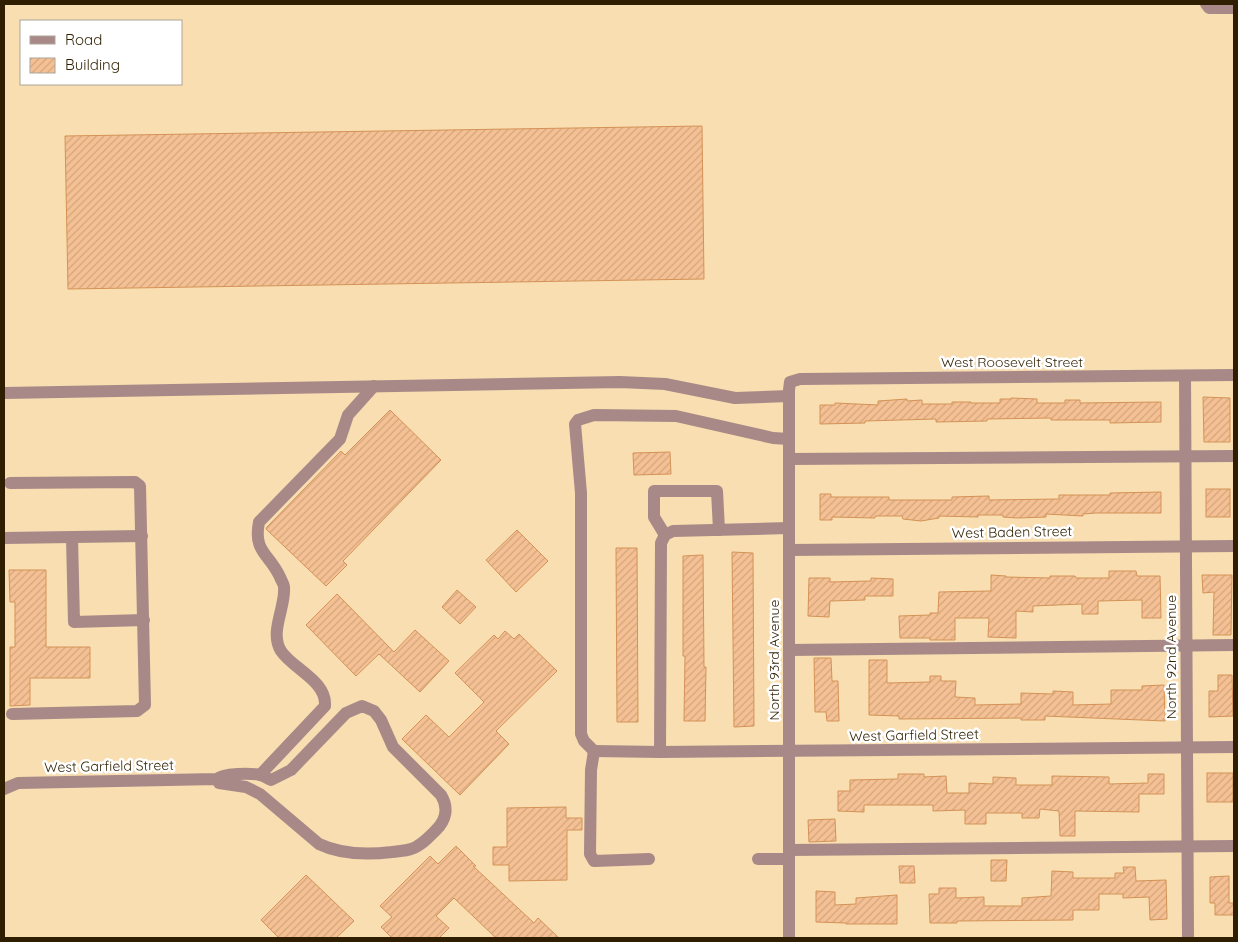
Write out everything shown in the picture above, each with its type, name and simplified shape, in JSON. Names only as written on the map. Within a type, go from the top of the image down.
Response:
[{"type":"street","points":[[1206,4],[1208,8],[1234,8]]},
{"type":"street","name":"West Roosevelt Street","points":[[790,382],[800,379],[1234,375]]},
{"type":"street","name":"North 92nd Avenue","points":[[1185,376],[1188,938]]},
{"type":"street","points":[[4,393],[620,382],[665,384],[735,398],[789,396]]},
{"type":"street","name":"North 93rd Avenue","points":[[789,938],[790,382]]},
{"type":"street","points":[[260,775],[325,706],[325,697],[319,687],[281,650],[276,636],[284,586],[277,570],[259,547],[257,534],[259,522],[340,439],[348,415],[374,386]]},
{"type":"street","points":[[648,859],[594,861],[590,854],[590,770],[594,751],[584,741],[581,734],[581,493],[575,424],[578,420],[594,415],[676,416],[773,438],[789,439]]},
{"type":"street","points":[[789,459],[1234,456]]},
{"type":"street","points":[[10,483],[135,482],[140,486],[145,705],[137,711],[12,714]]},
{"type":"street","points":[[665,535],[654,517],[654,491],[717,491],[719,530]]},
{"type":"street","points":[[660,752],[661,543],[665,535],[673,531],[789,528]]},
{"type":"street","points":[[4,538],[142,536]]},
{"type":"street","points":[[72,537],[74,622],[144,620]]},
{"type":"street","name":"West Baden Street","points":[[789,550],[1234,546]]},
{"type":"street","points":[[789,650],[1234,645]]},
{"type":"street","points":[[362,706],[374,711],[378,715],[393,747],[442,795],[445,801],[446,812],[439,827],[422,843],[412,849],[372,855],[357,854],[330,850],[319,844],[260,794],[246,787],[219,783],[217,779],[220,776],[242,774],[260,775],[271,780],[291,770],[346,713],[362,706]]},
{"type":"street","name":"West Garfield Street","points":[[594,751],[1234,747]]},
{"type":"street","name":"West Garfield Street","points":[[4,789],[18,782],[217,779]]},
{"type":"street","points":[[758,859],[788,854],[1234,846]]},
{"type":"building","points":[[702,126],[704,279],[68,289],[65,136]]},
{"type":"building","points":[[1203,397],[1230,398],[1230,442],[1204,442]]},
{"type":"building","points":[[907,399],[907,401],[922,400],[922,404],[952,404],[952,402],[1000,403],[1000,399],[1037,399],[1037,403],[1065,403],[1065,400],[1080,400],[1080,403],[1161,402],[1161,422],[1110,423],[1110,420],[1051,420],[1051,418],[936,422],[936,419],[820,424],[820,405],[835,405],[835,403],[878,405],[878,401]]},
{"type":"building","points":[[390,410],[441,460],[343,561],[347,565],[326,586],[266,529],[341,451],[345,455]]},
{"type":"building","points":[[670,452],[671,474],[634,475],[633,453]]},
{"type":"building","points":[[1206,489],[1230,489],[1230,517],[1206,517]]},
{"type":"building","points":[[1161,492],[1161,513],[1096,513],[1083,514],[1083,516],[1046,514],[1046,517],[1017,518],[1003,517],[1003,515],[978,515],[978,517],[939,516],[939,518],[921,521],[903,519],[902,516],[875,516],[875,518],[832,517],[832,520],[820,520],[820,494],[831,494],[831,497],[889,497],[889,500],[952,500],[952,497],[989,496],[989,500],[1059,499],[1059,495]]},
{"type":"building","points":[[517,530],[548,561],[516,592],[486,560]]},
{"type":"building","points":[[616,548],[637,548],[638,722],[617,722]]},
{"type":"building","points":[[732,552],[753,553],[754,726],[734,727]]},
{"type":"building","points":[[703,555],[704,667],[706,667],[705,721],[684,721],[683,556]]},
{"type":"building","points":[[9,570],[46,570],[46,647],[90,647],[90,678],[30,678],[30,705],[10,706],[10,647],[15,647],[15,602],[10,602]]},
{"type":"building","points":[[1109,571],[1136,571],[1137,576],[1160,576],[1161,618],[1142,618],[1142,600],[1098,601],[1098,614],[1082,614],[1082,604],[1033,606],[1033,612],[1016,611],[1016,638],[988,637],[989,618],[955,618],[955,640],[900,638],[899,616],[938,613],[939,592],[991,591],[991,575],[1006,577],[1050,578],[1050,576],[1075,576],[1076,578],[1109,578]]},
{"type":"building","points":[[1202,575],[1232,575],[1231,635],[1213,635],[1214,592],[1203,593]]},
{"type":"building","points":[[809,578],[830,578],[830,582],[871,581],[871,578],[893,579],[893,596],[865,596],[865,600],[830,601],[829,617],[808,616]]},
{"type":"building","points":[[457,590],[476,607],[460,624],[442,607]]},
{"type":"building","points":[[337,594],[394,652],[415,630],[449,661],[420,692],[379,654],[356,676],[306,625]]},
{"type":"building","points":[[505,631],[514,639],[519,634],[557,671],[496,731],[509,744],[460,795],[402,739],[426,715],[449,737],[484,702],[455,673],[494,635],[498,639]]},
{"type":"building","points":[[814,658],[831,658],[832,681],[838,681],[839,721],[827,721],[826,712],[815,712]]},
{"type":"building","points":[[869,660],[887,660],[887,683],[930,682],[930,676],[941,676],[941,681],[956,681],[955,697],[975,698],[975,705],[1021,704],[1021,693],[1053,694],[1053,691],[1073,692],[1073,705],[1111,704],[1111,690],[1142,690],[1142,686],[1164,685],[1165,721],[1045,716],[1045,720],[1021,720],[1021,718],[899,719],[899,716],[869,715]]},
{"type":"building","points":[[1218,675],[1232,675],[1233,716],[1209,717],[1209,691],[1218,691]]},
{"type":"building","points":[[1207,773],[1233,773],[1233,802],[1207,802]]},
{"type":"building","points":[[898,774],[924,774],[924,777],[946,776],[947,793],[969,793],[969,783],[993,784],[993,777],[1016,778],[1016,785],[1052,785],[1052,776],[1109,777],[1109,784],[1148,783],[1148,774],[1164,774],[1164,794],[1139,794],[1139,812],[1075,811],[1075,836],[1060,836],[1059,811],[1040,809],[1039,818],[1022,818],[1022,813],[986,813],[986,824],[965,824],[965,810],[933,811],[933,805],[864,805],[864,812],[838,811],[838,791],[850,791],[850,780],[898,779]]},
{"type":"building","points":[[566,807],[566,818],[582,818],[582,830],[567,830],[567,880],[509,881],[509,865],[493,865],[493,847],[507,847],[507,808]]},
{"type":"building","points":[[835,819],[836,841],[809,842],[808,820]]},
{"type":"building","points":[[456,846],[476,866],[473,866],[534,923],[538,918],[559,938],[496,938],[454,898],[436,916],[449,928],[439,938],[392,938],[381,927],[392,917],[380,906],[430,856],[438,864]]},
{"type":"building","points":[[991,860],[1007,860],[1006,881],[991,881]]},
{"type":"building","points":[[899,866],[914,866],[915,883],[900,883]]},
{"type":"building","points":[[1123,867],[1135,867],[1136,881],[1166,880],[1167,919],[1150,920],[1149,897],[1123,898],[1123,894],[1099,894],[1099,910],[1073,910],[1073,920],[930,923],[929,894],[939,894],[939,888],[956,888],[956,898],[984,897],[984,906],[1022,906],[1022,898],[1051,896],[1052,871],[1073,872],[1073,878],[1115,878],[1115,873],[1124,873]]},
{"type":"building","points":[[306,875],[354,921],[336,938],[279,938],[261,920]]},
{"type":"building","points":[[1229,876],[1229,903],[1234,903],[1234,915],[1215,915],[1215,903],[1210,903],[1210,877]]},
{"type":"building","points":[[816,891],[835,892],[835,905],[856,904],[856,898],[897,895],[897,924],[816,922]]}]
